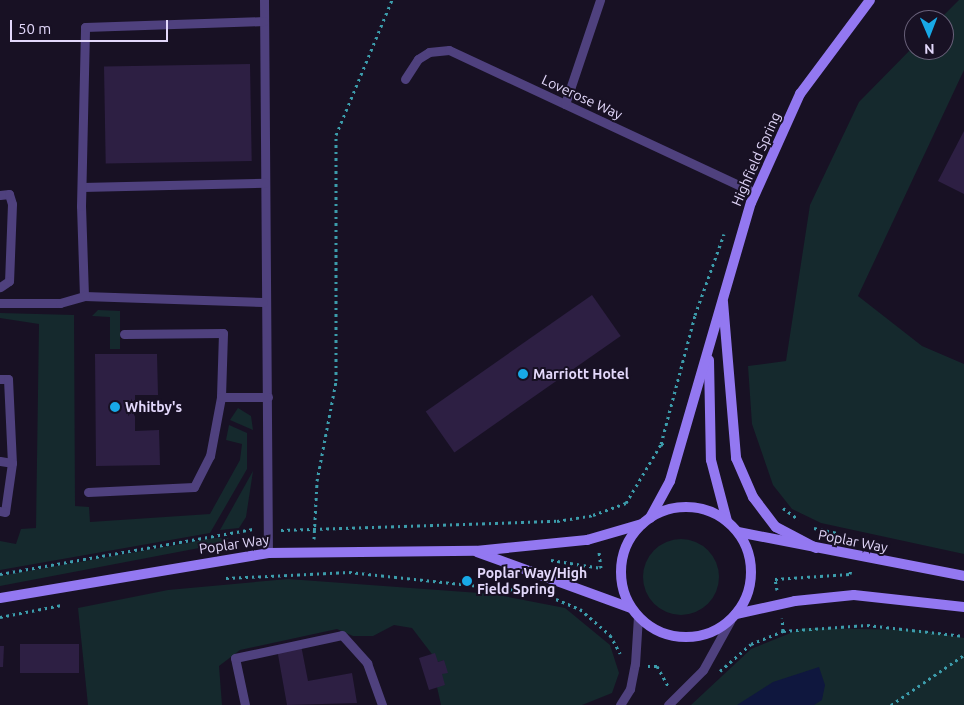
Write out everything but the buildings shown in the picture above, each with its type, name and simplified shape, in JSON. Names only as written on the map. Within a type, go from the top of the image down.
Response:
[{"type":"main road","name":"Highfield Spring","points":[[646,521],[670,481],[709,349],[722,293],[755,193],[800,94],[870,0]]},
{"type":"main road","points":[[722,293],[736,458],[753,497],[776,527],[816,548]]},
{"type":"main road","name":"Highfield Spring","points":[[709,349],[711,460],[727,521]]},
{"type":"main road","name":"Poplar Way","points":[[0,598],[268,553],[314,551],[476,551],[587,540],[683,507],[698,508],[727,521],[738,532],[746,546],[752,579],[733,618]]},
{"type":"main road","points":[[635,612],[624,592],[622,561],[646,521]]},
{"type":"main road","name":"Poplar Way","points":[[738,532],[964,576]]},
{"type":"main road","name":"Poplar Way","points":[[476,551],[635,612],[654,629],[679,637],[697,637],[733,618],[794,601],[854,595],[964,607]]},
{"type":"lane","points":[[264,0],[265,183],[263,302],[268,397],[268,553]]},
{"type":"lane","points":[[565,104],[600,0]]},
{"type":"lane","points":[[85,296],[82,187],[85,27],[264,21]]},
{"type":"lane","name":"Loverose Way","points":[[405,78],[428,52],[450,50],[755,193]]},
{"type":"lane","points":[[82,187],[265,183]]},
{"type":"lane","points":[[0,195],[9,194],[12,204],[9,281],[0,287]]},
{"type":"lane","points":[[0,303],[60,303],[85,296],[263,302]]},
{"type":"lane","points":[[88,492],[194,487],[210,456],[221,397],[223,333],[124,334]]},
{"type":"lane","points":[[0,379],[8,379],[12,463],[5,512],[0,511]]},
{"type":"lane","points":[[221,397],[268,397]]},
{"type":"lane","points":[[0,461],[12,463]]},
{"type":"lane","points":[[620,705],[630,689],[635,664],[635,612]]},
{"type":"lane","points":[[668,705],[703,670],[733,618]]},
{"type":"lane","points":[[245,705],[236,658],[342,635],[367,663],[382,705]]},
{"type":"path","points":[[314,551],[318,481],[336,381],[336,135],[392,0]]},
{"type":"path","points":[[0,574],[242,528],[315,530],[444,522]]},
{"type":"path","points":[[223,578],[349,572],[476,582]]},
{"type":"path","points":[[0,617],[70,604]]},
{"type":"path","points":[[783,631],[867,625],[964,636]]},
{"type":"path","points":[[892,705],[964,655]]},
{"type":"green space","points":[[959,0],[964,0],[964,70],[858,296],[922,346],[964,364],[964,554],[821,523],[792,509],[773,485],[752,424],[748,366],[786,361],[810,205],[859,102],[904,56],[904,60],[954,60],[954,10],[949,10]]},
{"type":"green space","points":[[98,310],[120,311],[120,349],[110,349],[110,317],[92,316]]},
{"type":"green space","points":[[0,313],[74,315],[75,506],[89,507],[90,522],[210,514],[240,460],[242,444],[226,440],[229,425],[247,433],[247,469],[210,533],[0,570],[0,541],[16,544],[21,529],[36,528],[39,324],[0,318]]},
{"type":"green space","points":[[238,408],[251,416],[253,430],[230,420]]},
{"type":"green space","points":[[253,471],[246,517],[239,528],[220,530]]},
{"type":"green space","points":[[215,538],[229,538],[220,544],[0,586],[0,576]]},
{"type":"green space","points":[[681,539],[695,542],[708,550],[716,563],[719,577],[716,591],[708,604],[695,612],[681,615],[667,612],[654,604],[646,591],[643,577],[646,563],[654,550],[667,542]]},
{"type":"green space","points":[[288,579],[493,594],[565,608],[610,645],[619,673],[612,693],[582,705],[441,705],[437,687],[444,660],[438,662],[412,628],[394,625],[373,636],[353,636],[337,629],[240,650],[219,666],[222,705],[88,705],[78,608],[168,590]]},
{"type":"green space","points":[[803,628],[920,630],[964,638],[964,705],[691,705],[751,649]]},
{"type":"water","points":[[819,667],[825,685],[822,700],[814,705],[737,705],[773,682]]},
{"type":"place","name":"Marriott Hotel","points":[[523,374]]},
{"type":"place","name":"Whitby's","points":[[115,407]]},
{"type":"place","name":"Poplar Way/High Field Spring","points":[[467,581]]}]
